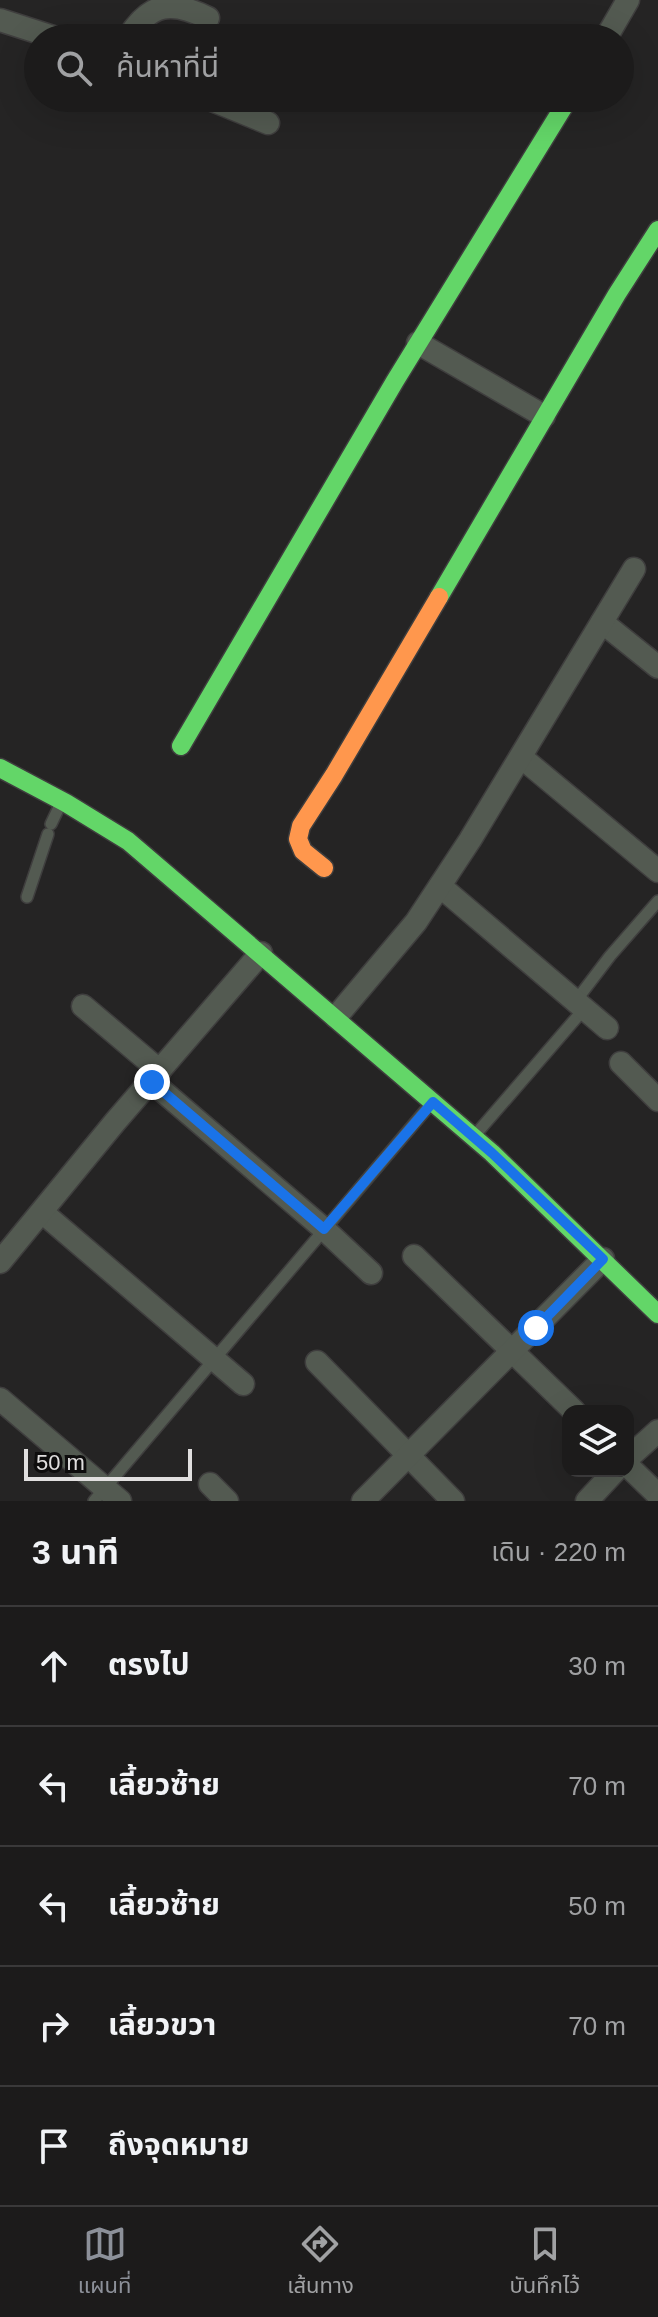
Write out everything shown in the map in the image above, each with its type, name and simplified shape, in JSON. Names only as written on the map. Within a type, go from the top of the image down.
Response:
[{"type":"street","points":[[614,24],[628,0]]},
{"type":"street","points":[[137,24],[154,10],[169,5],[190,9],[208,18]]},
{"type":"street","points":[[0,20],[24,28]]},
{"type":"street","points":[[241,112],[268,123]]},
{"type":"street","points":[[181,746],[418,343],[560,112]]},
{"type":"street","points":[[324,868],[303,851],[298,839],[301,826],[658,230]]},
{"type":"street","points":[[418,343],[544,416]]},
{"type":"street","points":[[336,1017],[416,922],[440,886],[634,569]]},
{"type":"street","points":[[602,622],[658,667]]},
{"type":"street","points":[[521,757],[656,865]]},
{"type":"street","points":[[0,768],[128,841],[473,1137],[658,1314]]},
{"type":"street","points":[[440,886],[607,1028]]},
{"type":"street","points":[[0,1262],[115,1122],[261,953]]},
{"type":"street","points":[[83,1006],[371,1273]]},
{"type":"street","points":[[621,1063],[658,1100]]},
{"type":"street","points":[[42,1212],[243,1384]]},
{"type":"street","points":[[414,1256],[568,1405]]},
{"type":"street","points":[[363,1501],[603,1259]]},
{"type":"street","points":[[317,1362],[453,1501]]},
{"type":"street","points":[[0,1399],[106,1497]]},
{"type":"street","points":[[634,1453],[658,1431]]},
{"type":"street","points":[[634,1472],[658,1495]]},
{"type":"street","points":[[587,1501],[609,1477]]},
{"type":"street","points":[[210,1484],[227,1501]]},
{"type":"lane","points":[[27,897],[61,801]]},
{"type":"lane","points":[[473,1137],[579,1006],[610,956],[658,901]]},
{"type":"lane","points":[[106,1497],[215,1360],[433,1102]]},
{"type":"traffic: fast","points":[[181,746],[395,381],[560,112]]},
{"type":"traffic: fast","points":[[439,597],[617,294],[658,230]]},
{"type":"traffic: fast","points":[[0,768],[128,841],[492,1153],[658,1314]]},
{"type":"traffic: slow","points":[[324,868],[303,851],[298,839],[301,826],[439,597]]},
{"type":"route","points":[[152,1082],[324,1229],[433,1102],[492,1153],[603,1259],[536,1328]]}]
